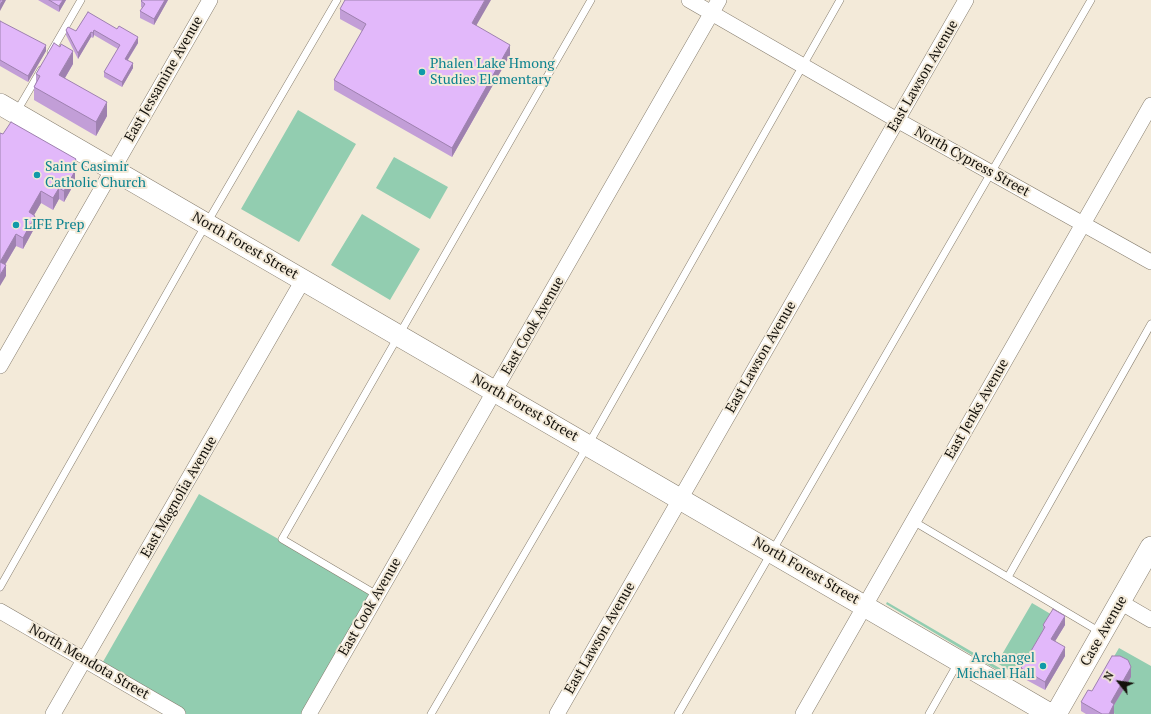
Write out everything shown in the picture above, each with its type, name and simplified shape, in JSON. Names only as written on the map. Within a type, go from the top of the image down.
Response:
[{"type":"street","name":"East Jessamine Avenue","points":[[1,364],[210,0]]},
{"type":"street","name":"North Cypress Street","points":[[689,0],[897,120],[1151,262]]},
{"type":"street","name":"East Cook Avenue","points":[[309,714],[496,391],[719,0]]},
{"type":"street","name":"East Lawson Avenue","points":[[557,714],[966,0]]},
{"type":"street","name":"East Jenks Avenue","points":[[803,714],[1151,105]]},
{"type":"street","name":"North Forest Street","points":[[8,109],[865,605],[1050,714]]},
{"type":"street","name":"East Magnolia Avenue","points":[[53,714],[303,280]]},
{"type":"street","name":"Case Avenue","points":[[1056,714],[1151,547]]},
{"type":"street","points":[[1120,602],[1151,620]]},
{"type":"street","name":"North Mendota Street","points":[[0,611],[178,714]]},
{"type":"lane","points":[[8,109],[45,63],[81,0]]},
{"type":"lane","points":[[0,587],[206,224],[337,0]]},
{"type":"lane","points":[[377,595],[282,539],[591,0]]},
{"type":"lane","points":[[431,714],[588,445],[840,0]]},
{"type":"lane","points":[[678,714],[990,172],[1091,0]]},
{"type":"lane","points":[[1008,577],[1151,324]]},
{"type":"lane","points":[[913,521],[1102,633]]},
{"type":"lane","points":[[929,714],[959,661]]},
{"type":"green space","points":[[298,110],[356,144],[299,242],[241,209]]},
{"type":"green space","points":[[394,157],[448,187],[430,219],[376,188]]},
{"type":"green space","points":[[362,214],[420,249],[390,300],[331,265]]},
{"type":"green space","points":[[199,494],[377,595],[309,714],[179,714],[100,667]]},
{"type":"green space","points":[[887,602],[1003,670],[999,671],[975,657],[886,604]]},
{"type":"green space","points":[[1032,603],[1054,616],[1017,675],[997,663]]},
{"type":"green space","points":[[1119,648],[1151,666],[1151,714],[1115,714],[1089,699]]},
{"type":"building","points":[[49,0],[63,0],[59,6]]},
{"type":"building","points":[[165,0],[154,19],[140,11],[145,4],[141,1]]},
{"type":"building","name":"Phalen Lake Hmong Studies Elementary","points":[[345,0],[485,0],[472,23],[510,45],[452,148],[334,80],[366,24],[340,9]]},
{"type":"building","points":[[88,12],[117,29],[119,26],[138,37],[125,59],[133,63],[122,82],[104,72],[120,45],[94,30],[93,33],[91,32],[78,53],[66,30],[68,27],[76,31]]},
{"type":"building","points":[[0,21],[46,45],[28,76],[0,60]]},
{"type":"building","points":[[54,43],[60,47],[61,44],[73,51],[59,75],[107,102],[96,122],[34,87],[40,76],[36,74]]},
{"type":"building","points":[[11,122],[76,159],[70,169],[75,171],[64,191],[59,188],[53,198],[41,191],[29,212],[35,216],[23,238],[16,234],[0,262],[0,133],[3,134]]},
{"type":"building","points":[[0,262],[6,265],[0,275]]},
{"type":"building","points":[[1053,609],[1065,616],[1051,639],[1065,647],[1045,682],[1021,668],[1045,627],[1043,625]]},
{"type":"building","points":[[1112,656],[1120,656],[1128,660],[1131,667],[1111,702],[1114,704],[1109,714],[1102,714],[1081,702],[1088,690],[1092,691]]},
{"type":"place","name":"Phalen Lake Hmong Studies Elementary","points":[[422,72]]},
{"type":"place","name":"Saint Casimir Catholic Church","points":[[37,175]]},
{"type":"place","name":"LIFE Prep","points":[[16,225]]},
{"type":"place","name":"Archangel Michael Hall","points":[[1043,666]]}]
